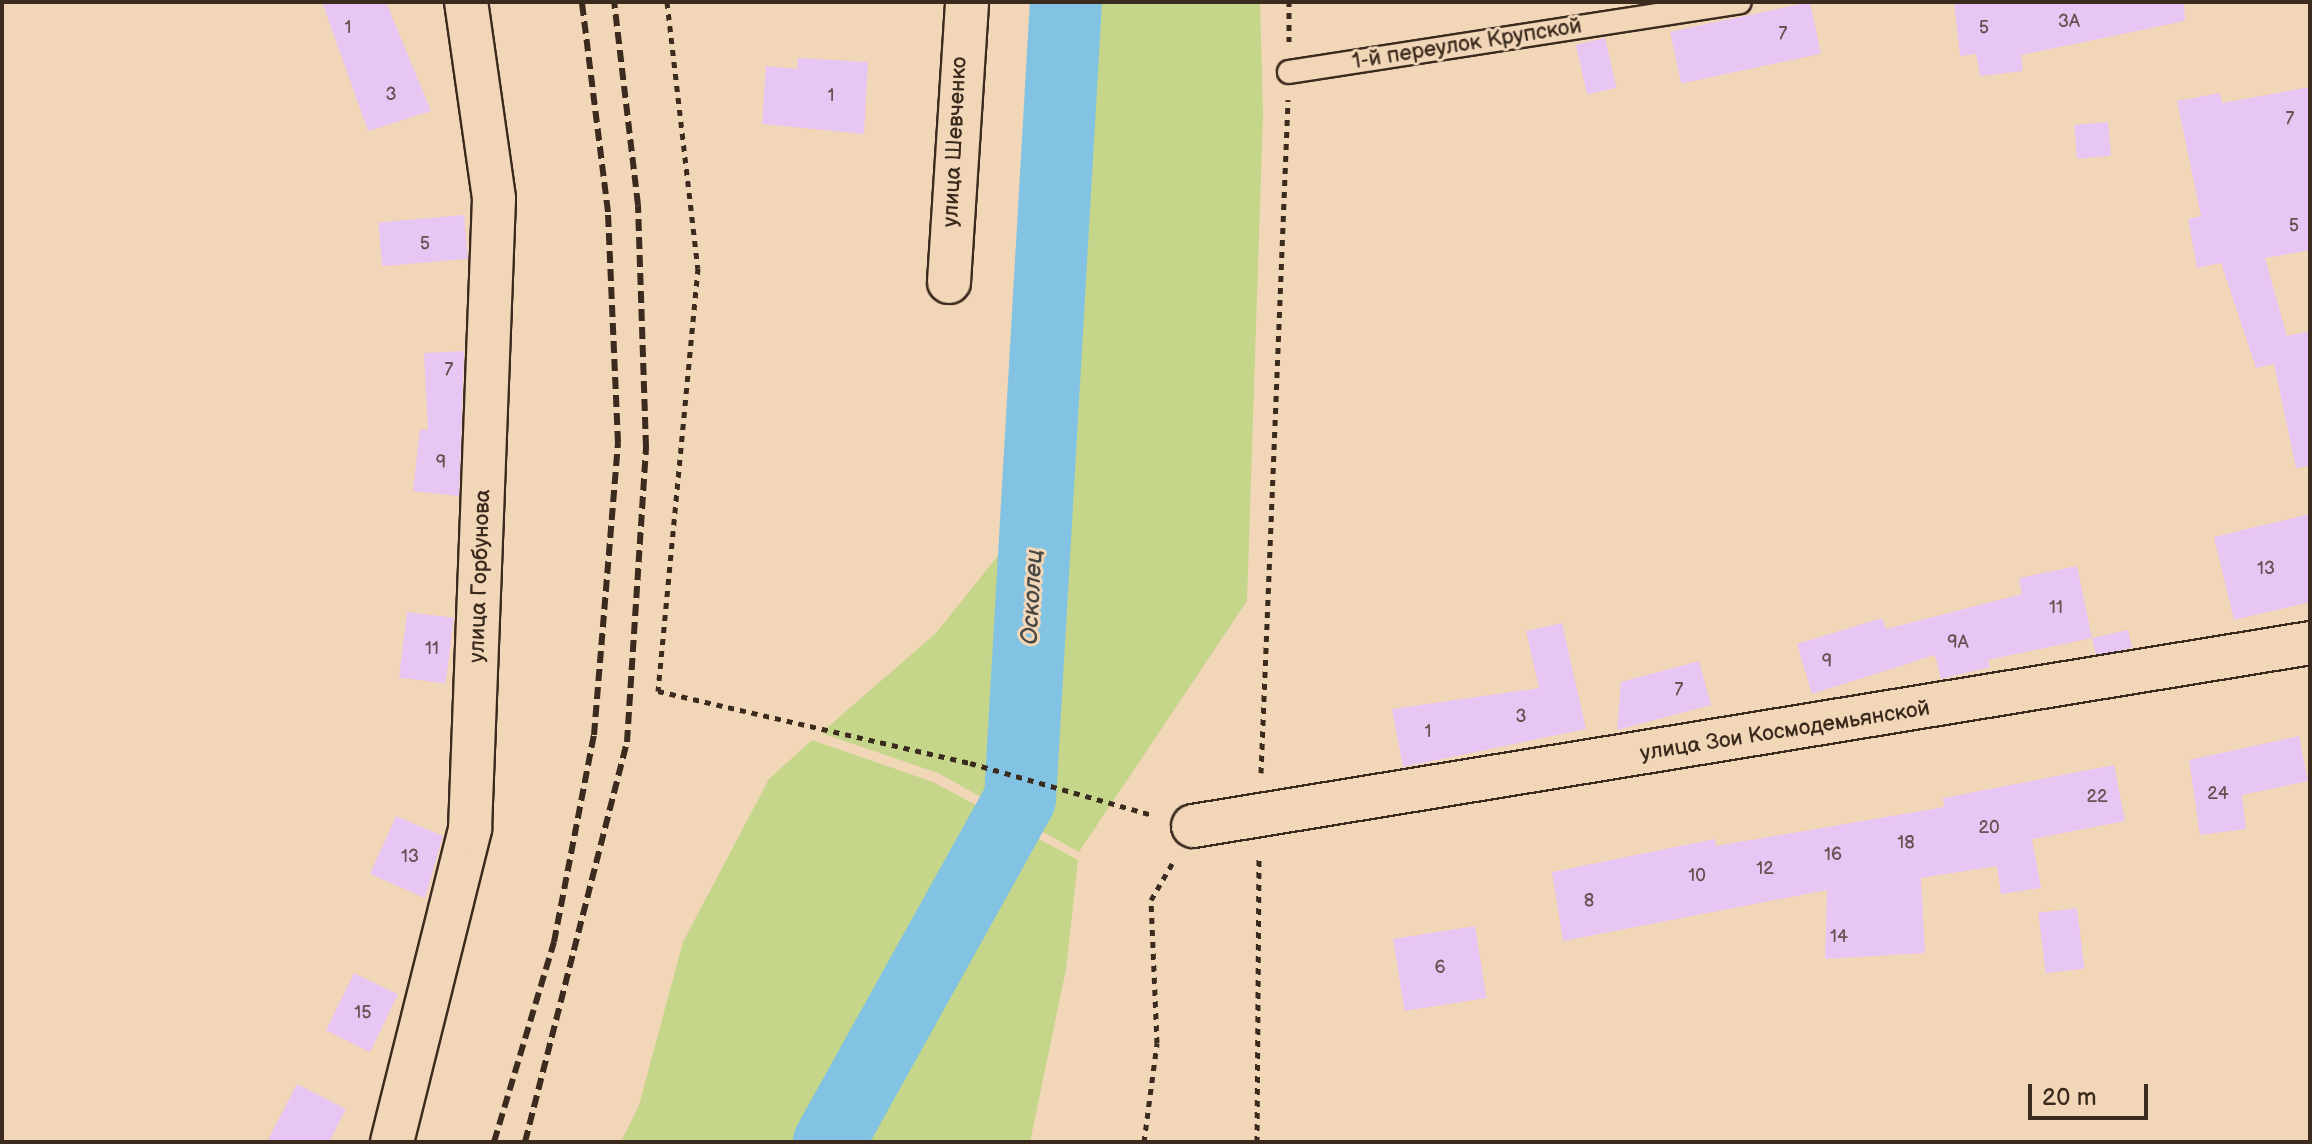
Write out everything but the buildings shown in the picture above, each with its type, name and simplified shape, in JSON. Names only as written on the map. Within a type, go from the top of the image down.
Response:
[{"type":"street","name":"улица Горбунова","points":[[392,1142],[470,829],[494,198],[466,2]]},
{"type":"street","name":"улица Шевченко","points":[[949,282],[967,2]]},
{"type":"street","name":"улица Зои Космодемьянской","points":[[1193,826],[1259,819],[2310,643]]},
{"type":"lane","name":"1-й переулок Крупской","points":[[1289,72],[1740,2]]},
{"type":"path","points":[[667,2],[698,268],[658,691],[970,763],[1193,826],[1151,900],[1157,1043],[1144,1142]]},
{"type":"path","points":[[1257,1142],[1259,819],[1289,72],[1289,2]]},
{"type":"green space","points":[[1043,2],[1260,2],[1263,115],[1247,601],[1079,852],[938,773],[821,733],[936,633],[997,557],[1024,494],[1040,419]]},
{"type":"green space","points":[[812,740],[933,782],[1078,860],[1066,969],[1030,1142],[621,1142],[639,1105],[683,942],[769,779]]},
{"type":"waterway","name":"Осколец","points":[[829,1142],[1020,799],[1066,2]]},
{"type":"railway","points":[[494,1142],[554,942],[594,735],[618,443],[608,212],[582,2]]},
{"type":"railway","points":[[525,1142],[627,742],[646,447],[638,205],[614,2]]}]
